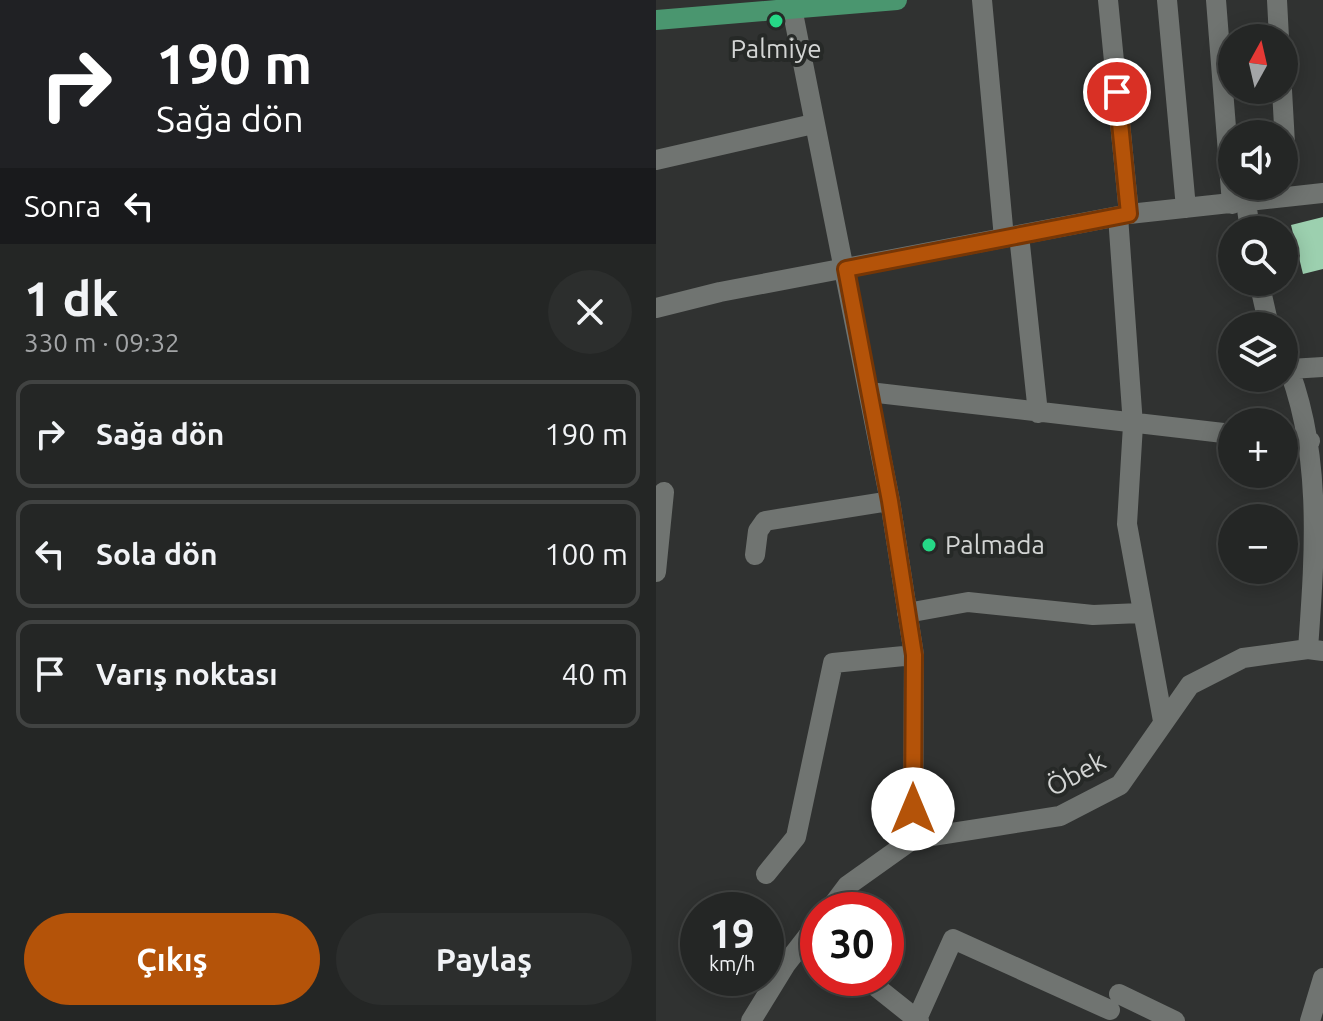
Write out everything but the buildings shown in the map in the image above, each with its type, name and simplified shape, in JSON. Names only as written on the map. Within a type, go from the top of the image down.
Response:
[{"type":"main road","points":[[656,20],[897,0]]},
{"type":"street","points":[[982,0],[1038,413]]},
{"type":"street","points":[[1108,0],[1133,425],[1127,524],[1163,721]]},
{"type":"street","points":[[1167,0],[1186,208]]},
{"type":"street","points":[[1216,0],[1239,203],[1244,216]]},
{"type":"street","points":[[1277,0],[1278,24]]},
{"type":"street","points":[[792,8],[890,501],[914,655],[913,839]]},
{"type":"street","points":[[656,160],[813,124]]},
{"type":"street","points":[[656,308],[720,292],[1123,215],[1323,193]]},
{"type":"street","points":[[1298,364],[1323,367]]},
{"type":"street","points":[[869,392],[1218,433]]},
{"type":"street","points":[[1296,392],[1310,441],[1320,510],[1316,650]]},
{"type":"street","points":[[1298,440],[1310,441]]},
{"type":"street","points":[[656,572],[664,492]]},
{"type":"street","points":[[755,555],[758,531],[765,521],[890,501]]},
{"type":"street","points":[[907,613],[968,602],[1093,615],[1141,613]]},
{"type":"street","name":"Öbek","points":[[842,892],[913,839],[1060,816],[1120,785],[1190,685],[1243,658],[1316,650]]},
{"type":"street","points":[[766,874],[796,837],[833,663],[914,655]]},
{"type":"street","points":[[888,996],[918,1020],[953,939],[1175,1021]]},
{"type":"street","points":[[751,1021],[786,964],[800,949]]},
{"type":"street","points":[[1310,1021],[1323,978]]},
{"type":"place","name":"Palmiye","points":[[776,21]]},
{"type":"place","name":"Palmada","points":[[929,545]]},
{"type":"route","points":[[913,809],[914,655],[890,501],[846,269],[1129,214],[1117,92]]}]
